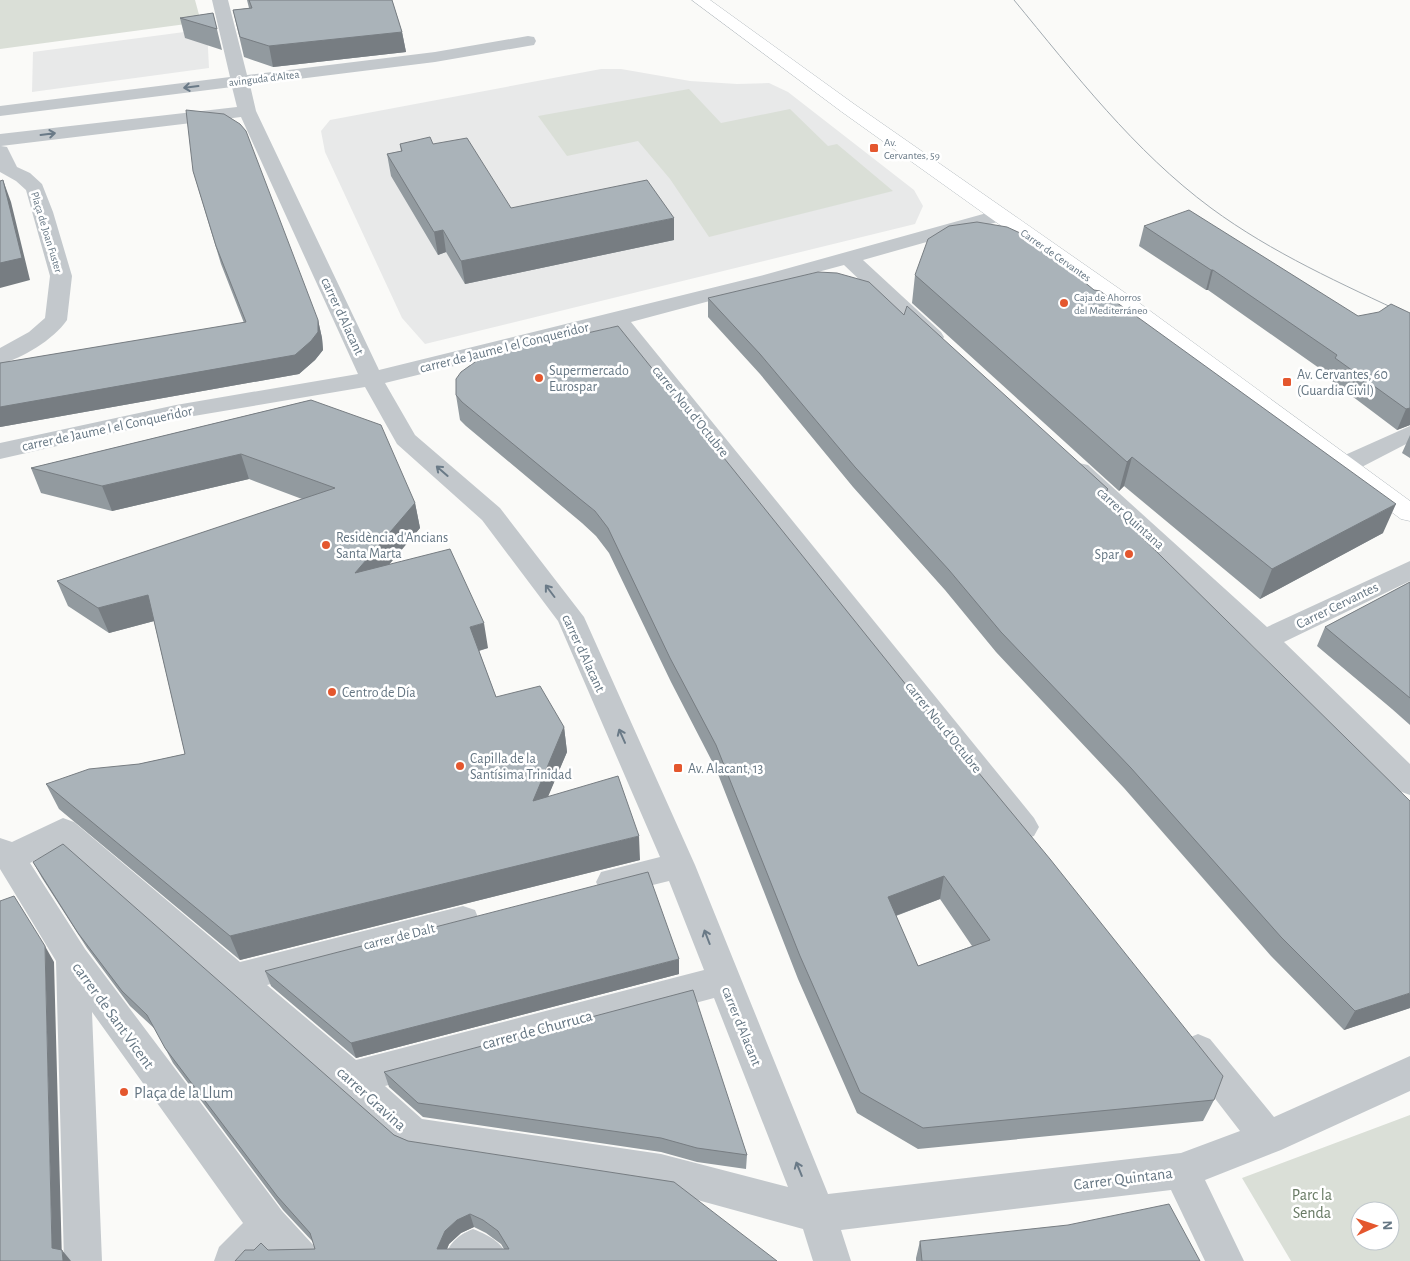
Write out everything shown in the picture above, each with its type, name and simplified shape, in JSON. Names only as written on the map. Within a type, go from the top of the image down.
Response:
[{"type":"main road","name":"Carrer de Cervantes","points":[[700,0],[848,108],[1123,302],[1410,513]]},
{"type":"street","name":"carrer d'Alacant","points":[[220,0],[247,111],[372,379],[406,439],[491,514],[570,618],[679,865],[817,1214],[832,1261]]},
{"type":"street","name":"avinguda d'Altea","points":[[1,114],[238,76],[435,57],[528,41]]},
{"type":"street","points":[[0,140],[247,111]]},
{"type":"street","name":"Plaça de Joan Fuster","points":[[0,151],[9,171],[23,177],[35,188],[61,276],[56,320],[37,337],[0,358]]},
{"type":"street","name":"carrer de Jaume I el Conqueridor","points":[[0,451],[176,412],[372,379],[617,319],[1001,215]]},
{"type":"street","points":[[848,257],[950,353]]},
{"type":"street","name":"carrer Nou d'Octubre","points":[[617,319],[1040,849]]},
{"type":"street","points":[[1345,466],[1410,433]]},
{"type":"street","name":"carrer Quintana","points":[[1060,453],[1264,640],[1410,783]]},
{"type":"street","name":"Carrer Cervantes","points":[[1264,640],[1410,570]]},
{"type":"street","name":"carrer Gravina","points":[[5,854],[63,831],[351,1078],[413,1135],[661,1172],[817,1214]]},
{"type":"street","name":"carrer de Sant Vicent","points":[[5,854],[74,959],[268,1225],[301,1261]]},
{"type":"street","points":[[582,890],[679,865]]},
{"type":"street","name":"carrer de Dalt","points":[[235,978],[495,912]]},
{"type":"street","points":[[74,959],[83,1261]]},
{"type":"street","name":"carrer de Churruca","points":[[351,1078],[724,980]]},
{"type":"street","points":[[1182,1028],[1268,1138]]},
{"type":"street","name":"Carrer Quintana","points":[[817,1214],[1181,1171],[1268,1138],[1410,1073]]},
{"type":"street","points":[[1181,1171],[1225,1261]]},
{"type":"street","points":[[233,1261],[268,1225]]},
{"type":"shaded area","points":[[207,29],[209,68],[32,92],[33,52]]},
{"type":"shaded area","points":[[601,69],[621,69],[690,81],[737,84],[769,83],[788,92],[914,190],[923,206],[915,224],[425,344],[402,318],[325,152],[321,131],[330,120]]},
{"type":"green space","points":[[0,0],[195,0],[201,22],[0,49]]},
{"type":"green space","points":[[689,89],[721,123],[790,109],[828,146],[837,144],[893,191],[709,237],[670,179],[638,141],[567,156],[538,116]]},
{"type":"green space","name":"Parc la Senda","points":[[1410,1115],[1410,1261],[1291,1261],[1242,1178]]},
{"type":"building","points":[[249,0],[392,0],[402,32],[269,46],[240,37],[233,10],[252,8]]},
{"type":"building","points":[[213,13],[217,29],[180,18]]},
{"type":"building","points":[[186,110],[224,114],[240,124],[246,131],[318,320],[318,332],[295,355],[0,407],[0,363],[246,322],[216,246],[193,171]]},
{"type":"building","points":[[430,137],[433,144],[467,138],[511,208],[647,180],[674,218],[461,261],[443,230],[434,232],[387,154],[402,151],[400,144]]},
{"type":"building","points":[[3,180],[22,258],[0,263],[0,181]]},
{"type":"building","points":[[1189,210],[1358,316],[1379,312],[1391,304],[1410,313],[1410,408],[1406,409],[1335,358],[1337,355],[1213,270],[1144,226]]},
{"type":"building","points":[[977,222],[1007,227],[1031,238],[1094,290],[1100,291],[1143,321],[1396,504],[1272,569],[1132,457],[1127,462],[915,275],[928,239],[949,226]]},
{"type":"building","points":[[818,272],[837,273],[869,282],[904,315],[907,306],[1108,489],[1101,497],[1410,801],[1410,993],[1355,1011],[1281,937],[1131,768],[1001,632],[949,570],[855,467],[760,354],[708,298]]},
{"type":"building","points":[[618,326],[911,691],[1050,859],[1223,1076],[1214,1100],[923,1128],[860,1092],[800,956],[716,745],[670,658],[608,528],[595,511],[462,402],[456,395],[456,379],[461,372],[482,357]],"holes":[[[944,876],[990,940],[918,966],[888,897]]]},
{"type":"building","points":[[311,400],[381,425],[415,503],[355,573],[450,549],[484,623],[470,627],[496,697],[540,686],[564,727],[533,801],[618,776],[639,836],[230,936],[46,784],[89,769],[139,764],[185,754],[148,595],[98,608],[57,581],[335,488],[241,454],[102,486],[31,468]]},
{"type":"building","points":[[1410,582],[1410,698],[1325,627]]},
{"type":"building","points":[[63,844],[394,1135],[408,1141],[674,1182],[777,1261],[235,1261],[245,1250],[254,1250],[261,1243],[268,1250],[315,1249],[310,1233],[277,1196],[165,1048],[147,1015],[122,991],[78,933],[33,862]],"holes":[[[470,1214],[483,1220],[498,1231],[509,1249],[437,1249],[445,1231],[457,1220]]]},
{"type":"building","points":[[648,872],[679,959],[351,1043],[265,971]]},
{"type":"building","points":[[14,896],[45,946],[52,1248],[62,1250],[63,1261],[0,1261],[0,901]]},
{"type":"building","points":[[693,990],[747,1155],[697,1148],[661,1138],[418,1103],[384,1072]]},
{"type":"building","points":[[1169,1204],[1200,1261],[922,1261],[920,1241],[1068,1225]]},
{"type":"tram line","points":[[1014,0],[1106,110],[1156,162],[1183,186],[1234,224],[1283,254],[1410,316]]},
{"type":"place","name":"Av. Cervantes, 59","points":[[874,148]]},
{"type":"place","name":"Caja de Ahorros del Mediterráneo","points":[[1064,303]]},
{"type":"place","name":"Supermercado Eurospar","points":[[539,378]]},
{"type":"place","name":"Av. Cervantes, 60 (Guardia Civil)","points":[[1287,382]]},
{"type":"place","name":"Residència d'Ancians Santa Marta","points":[[326,545]]},
{"type":"place","name":"Spar","points":[[1129,554]]},
{"type":"place","name":"Centro de Día","points":[[332,692]]},
{"type":"place","name":"Capilla de la Santísima Trinidad","points":[[460,766]]},
{"type":"place","name":"Av. Alacant, 13","points":[[678,768]]},
{"type":"place","name":"Plaça de la Llum","points":[[124,1092]]}]
